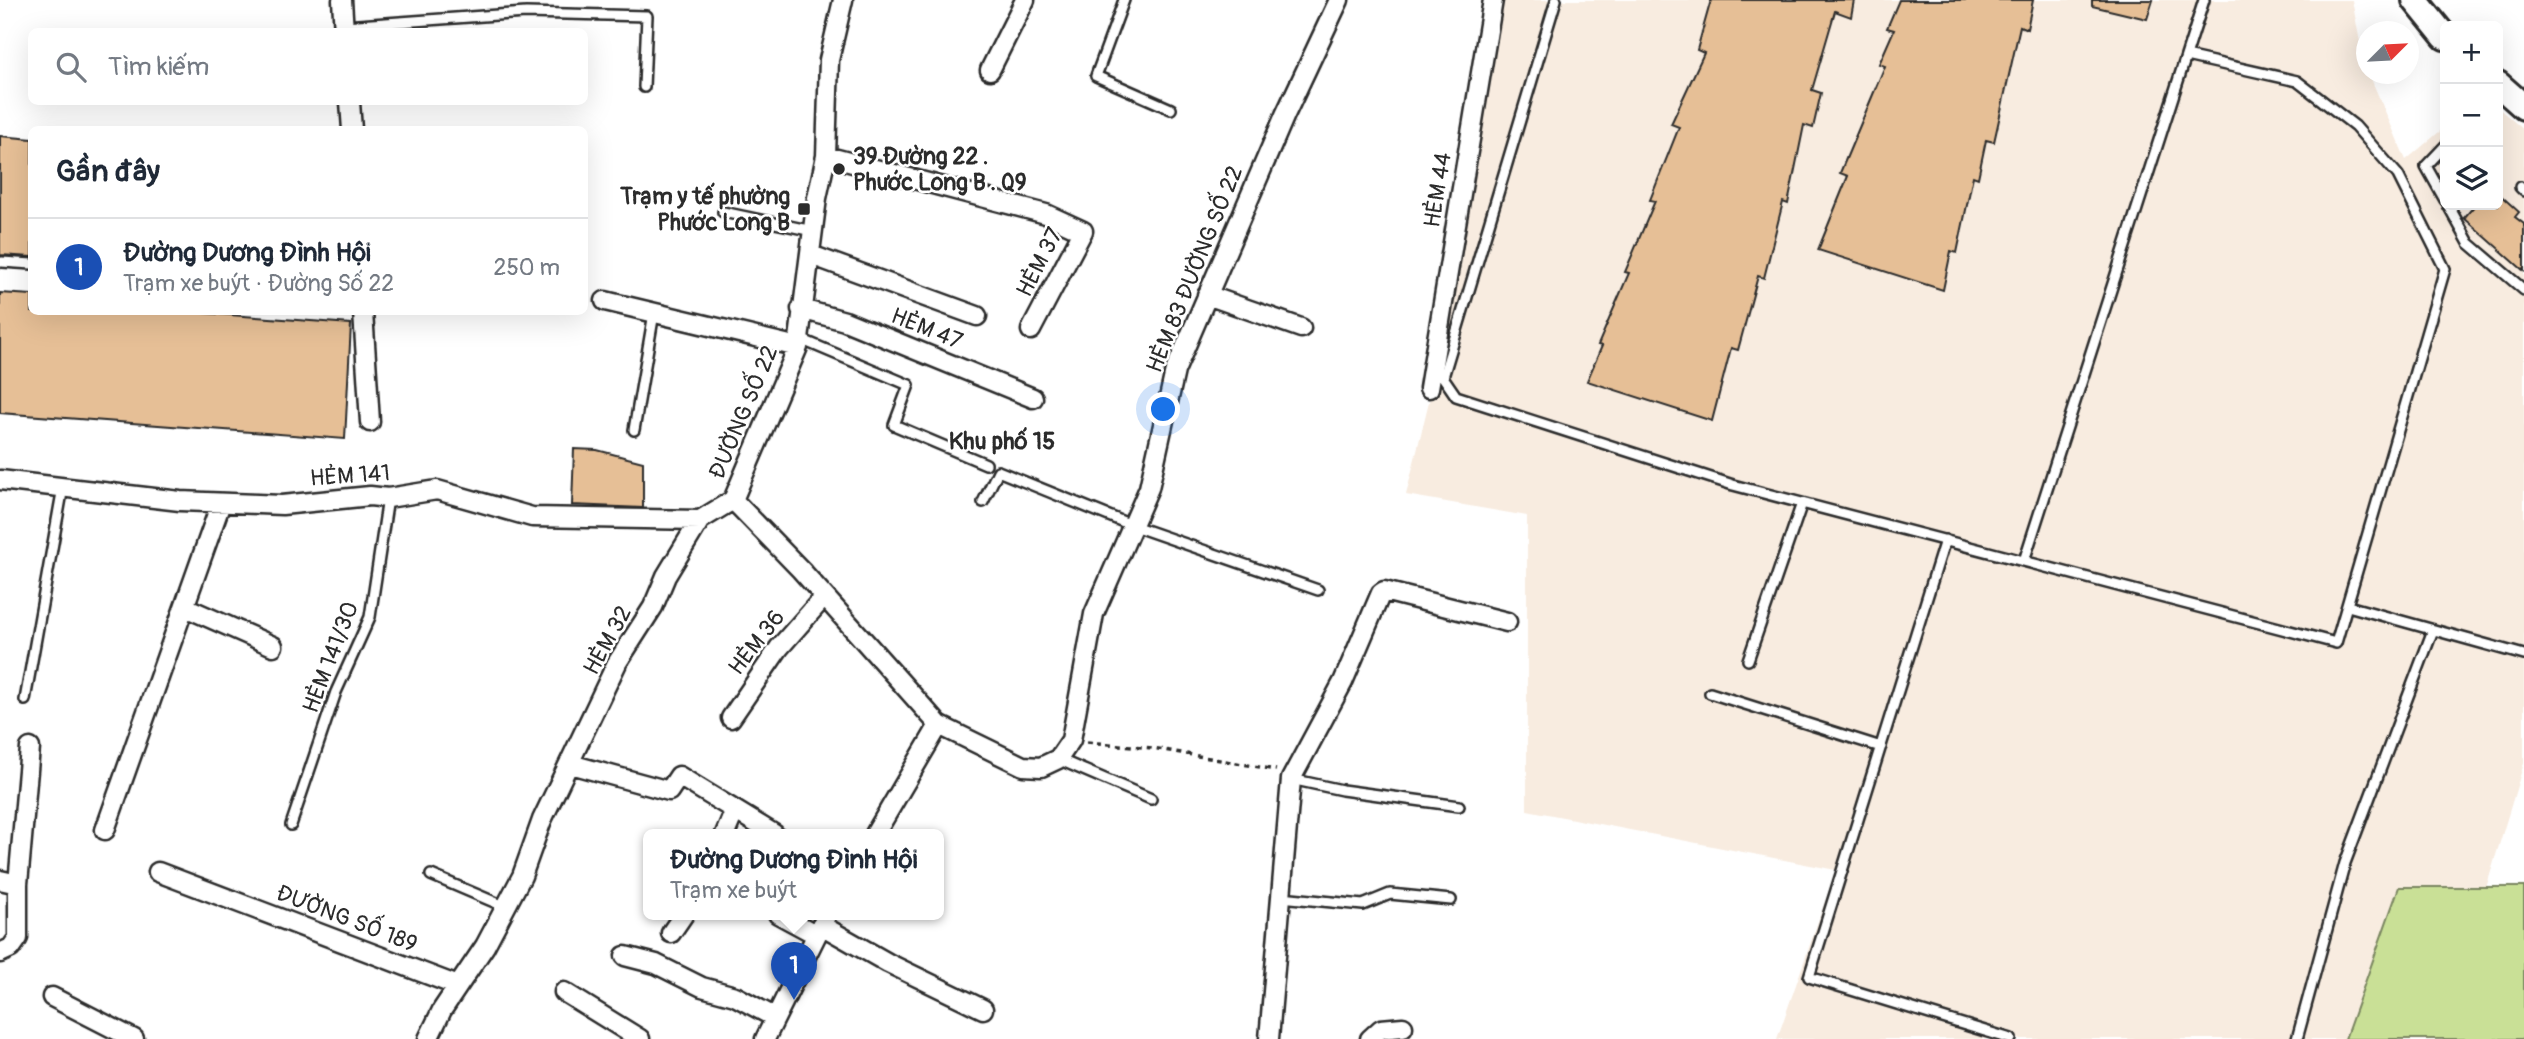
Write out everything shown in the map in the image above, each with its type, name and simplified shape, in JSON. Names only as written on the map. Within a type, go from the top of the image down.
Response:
[{"type":"street","points":[[342,0],[344,28]]},
{"type":"street","name":"ĐƯỜNG SỐ 22","points":[[843,0],[829,60],[826,156],[798,343],[733,500],[801,570],[823,598],[939,725]]},
{"type":"street","points":[[990,70],[1025,0]]},
{"type":"street","name":"HẺM 83 ĐƯỜNG SỐ 22","points":[[1058,760],[1071,740],[1094,614],[1149,488],[1175,371],[1285,115],[1339,0]]},
{"type":"street","name":"HẺM 44","points":[[1429,388],[1493,0]]},
{"type":"street","points":[[2414,0],[2440,31]]},
{"type":"street","points":[[2503,90],[2524,107]]},
{"type":"street","points":[[350,105],[352,126]]},
{"type":"street","name":"HẺM 37","points":[[826,156],[1046,214],[1083,232],[1031,330]]},
{"type":"street","points":[[811,254],[977,316]]},
{"type":"street","points":[[1207,295],[1301,328]]},
{"type":"street","points":[[605,302],[798,343]]},
{"type":"street","name":"HẺM 47","points":[[801,309],[845,321],[1032,398]]},
{"type":"street","points":[[363,315],[370,422]]},
{"type":"street","name":"HẺM 141","points":[[0,480],[221,503],[282,505],[370,496],[388,498],[437,490],[533,517],[700,520]]},
{"type":"street","name":"HẺM 32","points":[[506,907],[522,876],[542,820],[617,663],[653,607],[666,576],[700,520],[733,500]]},
{"type":"street","points":[[105,830],[146,707],[221,503]]},
{"type":"street","points":[[1269,1039],[1293,776],[1343,682],[1381,593],[1384,591],[1507,622]]},
{"type":"street","name":"HẺM 36","points":[[731,718],[779,648],[823,598]]},
{"type":"street","points":[[185,607],[273,646]]},
{"type":"street","points":[[878,829],[939,725],[1023,766],[1041,767],[1058,760]]},
{"type":"street","points":[[0,953],[11,948],[18,938],[9,882],[30,748]]},
{"type":"street","points":[[569,764],[669,791],[679,776],[766,829]]},
{"type":"street","points":[[727,829],[735,810]]},
{"type":"street","name":"ĐƯỜNG SỐ 189","points":[[158,872],[458,986]]},
{"type":"street","points":[[428,1039],[506,907]]},
{"type":"street","points":[[671,933],[680,920]]},
{"type":"street","points":[[804,920],[821,924],[888,963],[983,1009]]},
{"type":"street","points":[[768,1038],[774,1017],[821,924]]},
{"type":"street","points":[[625,956],[656,964],[702,987],[735,996],[774,1017]]},
{"type":"street","points":[[564,992],[640,1039]]},
{"type":"street","points":[[52,997],[134,1039]]},
{"type":"street","points":[[1370,1039],[1381,1029],[1403,1027]]},
{"type":"lane","points":[[1124,0],[1096,76],[1171,109]]},
{"type":"lane","points":[[1556,0],[1443,377],[1456,396],[1733,485],[2336,643],[2445,270],[2398,174],[2354,126],[2297,81],[2186,56]]},
{"type":"lane","points":[[2024,561],[2204,0]]},
{"type":"lane","points":[[355,28],[526,13],[647,16],[644,87]]},
{"type":"lane","points":[[2440,151],[2426,166],[2440,191]]},
{"type":"lane","points":[[2451,210],[2469,243],[2524,290]]},
{"type":"lane","points":[[723,212],[813,231]]},
{"type":"lane","points":[[2,262],[28,264]]},
{"type":"lane","points":[[634,430],[654,313]]},
{"type":"lane","points":[[798,343],[909,385],[894,425],[986,464]]},
{"type":"lane","points":[[983,502],[998,471],[1131,525],[1318,590]]},
{"type":"lane","points":[[24,700],[63,487]]},
{"type":"lane","name":"HẺM 141/30","points":[[290,825],[336,692],[370,617],[388,498]]},
{"type":"lane","points":[[1748,660],[1802,503]]},
{"type":"lane","points":[[1945,540],[1809,977],[2011,1039]]},
{"type":"lane","points":[[2348,606],[2524,655]]},
{"type":"lane","points":[[2297,1039],[2345,863],[2432,630]]},
{"type":"lane","points":[[1710,693],[1881,747]]},
{"type":"lane","points":[[1058,760],[1151,799]]},
{"type":"lane","points":[[1293,776],[1342,790],[1459,806]]},
{"type":"lane","points":[[431,875],[506,907]]},
{"type":"lane","points":[[1281,897],[1363,905],[1390,894],[1451,900]]},
{"type":"path","points":[[1071,740],[1153,748],[1293,776]]},
{"type":"shaded area","points":[[1496,0],[2352,0],[2356,21],[2356,84],[2373,84],[2406,160],[2440,131],[2440,210],[2503,210],[2503,112],[2524,130],[2524,763],[2486,888],[2399,888],[2345,1039],[1777,1039],[1836,870],[1527,810],[1527,516],[1406,495],[1432,389]]},
{"type":"green space","points":[[2399,887],[2524,887],[2524,1039],[2345,1039]]},
{"type":"building","points":[[1711,0],[1854,0],[1851,17],[1835,11],[1812,90],[1821,93],[1813,128],[1804,125],[1788,204],[1783,202],[1764,278],[1758,276],[1738,350],[1731,348],[1712,421],[1587,381],[1602,346],[1598,345],[1629,273],[1625,272],[1655,201],[1650,200],[1679,127],[1671,124],[1704,53],[1697,50]]},
{"type":"building","points":[[1899,0],[2033,0],[2027,29],[2020,26],[1994,142],[1986,140],[1978,178],[1973,176],[1957,253],[1951,251],[1943,290],[1818,250],[1848,176],[1840,173],[1885,66],[1879,64],[1894,30],[1887,28]]},
{"type":"building","points":[[2092,0],[2153,0],[2147,19],[2092,6]]},
{"type":"building","points":[[0,136],[28,139],[28,257],[0,255]]},
{"type":"building","points":[[2503,198],[2519,212],[2515,217],[2524,224],[2524,271],[2464,218],[2471,210],[2503,210]]},
{"type":"building","points":[[0,293],[28,295],[28,315],[230,315],[351,324],[345,439],[0,413]]},
{"type":"building","points":[[574,449],[597,450],[643,462],[643,508],[572,505]]},
{"type":"place","name":"39 Đường 22 . Phước Long B . Q9","points":[[839,169]]},
{"type":"place","name":"Trạm y tế phường Phước Long B","points":[[804,209]]},
{"type":"place","name":"Đường Dương Đình Hội","points":[[794,1000]]},
{"type":"district","name":"Khu phố 15","points":[[1002,441]]}]
